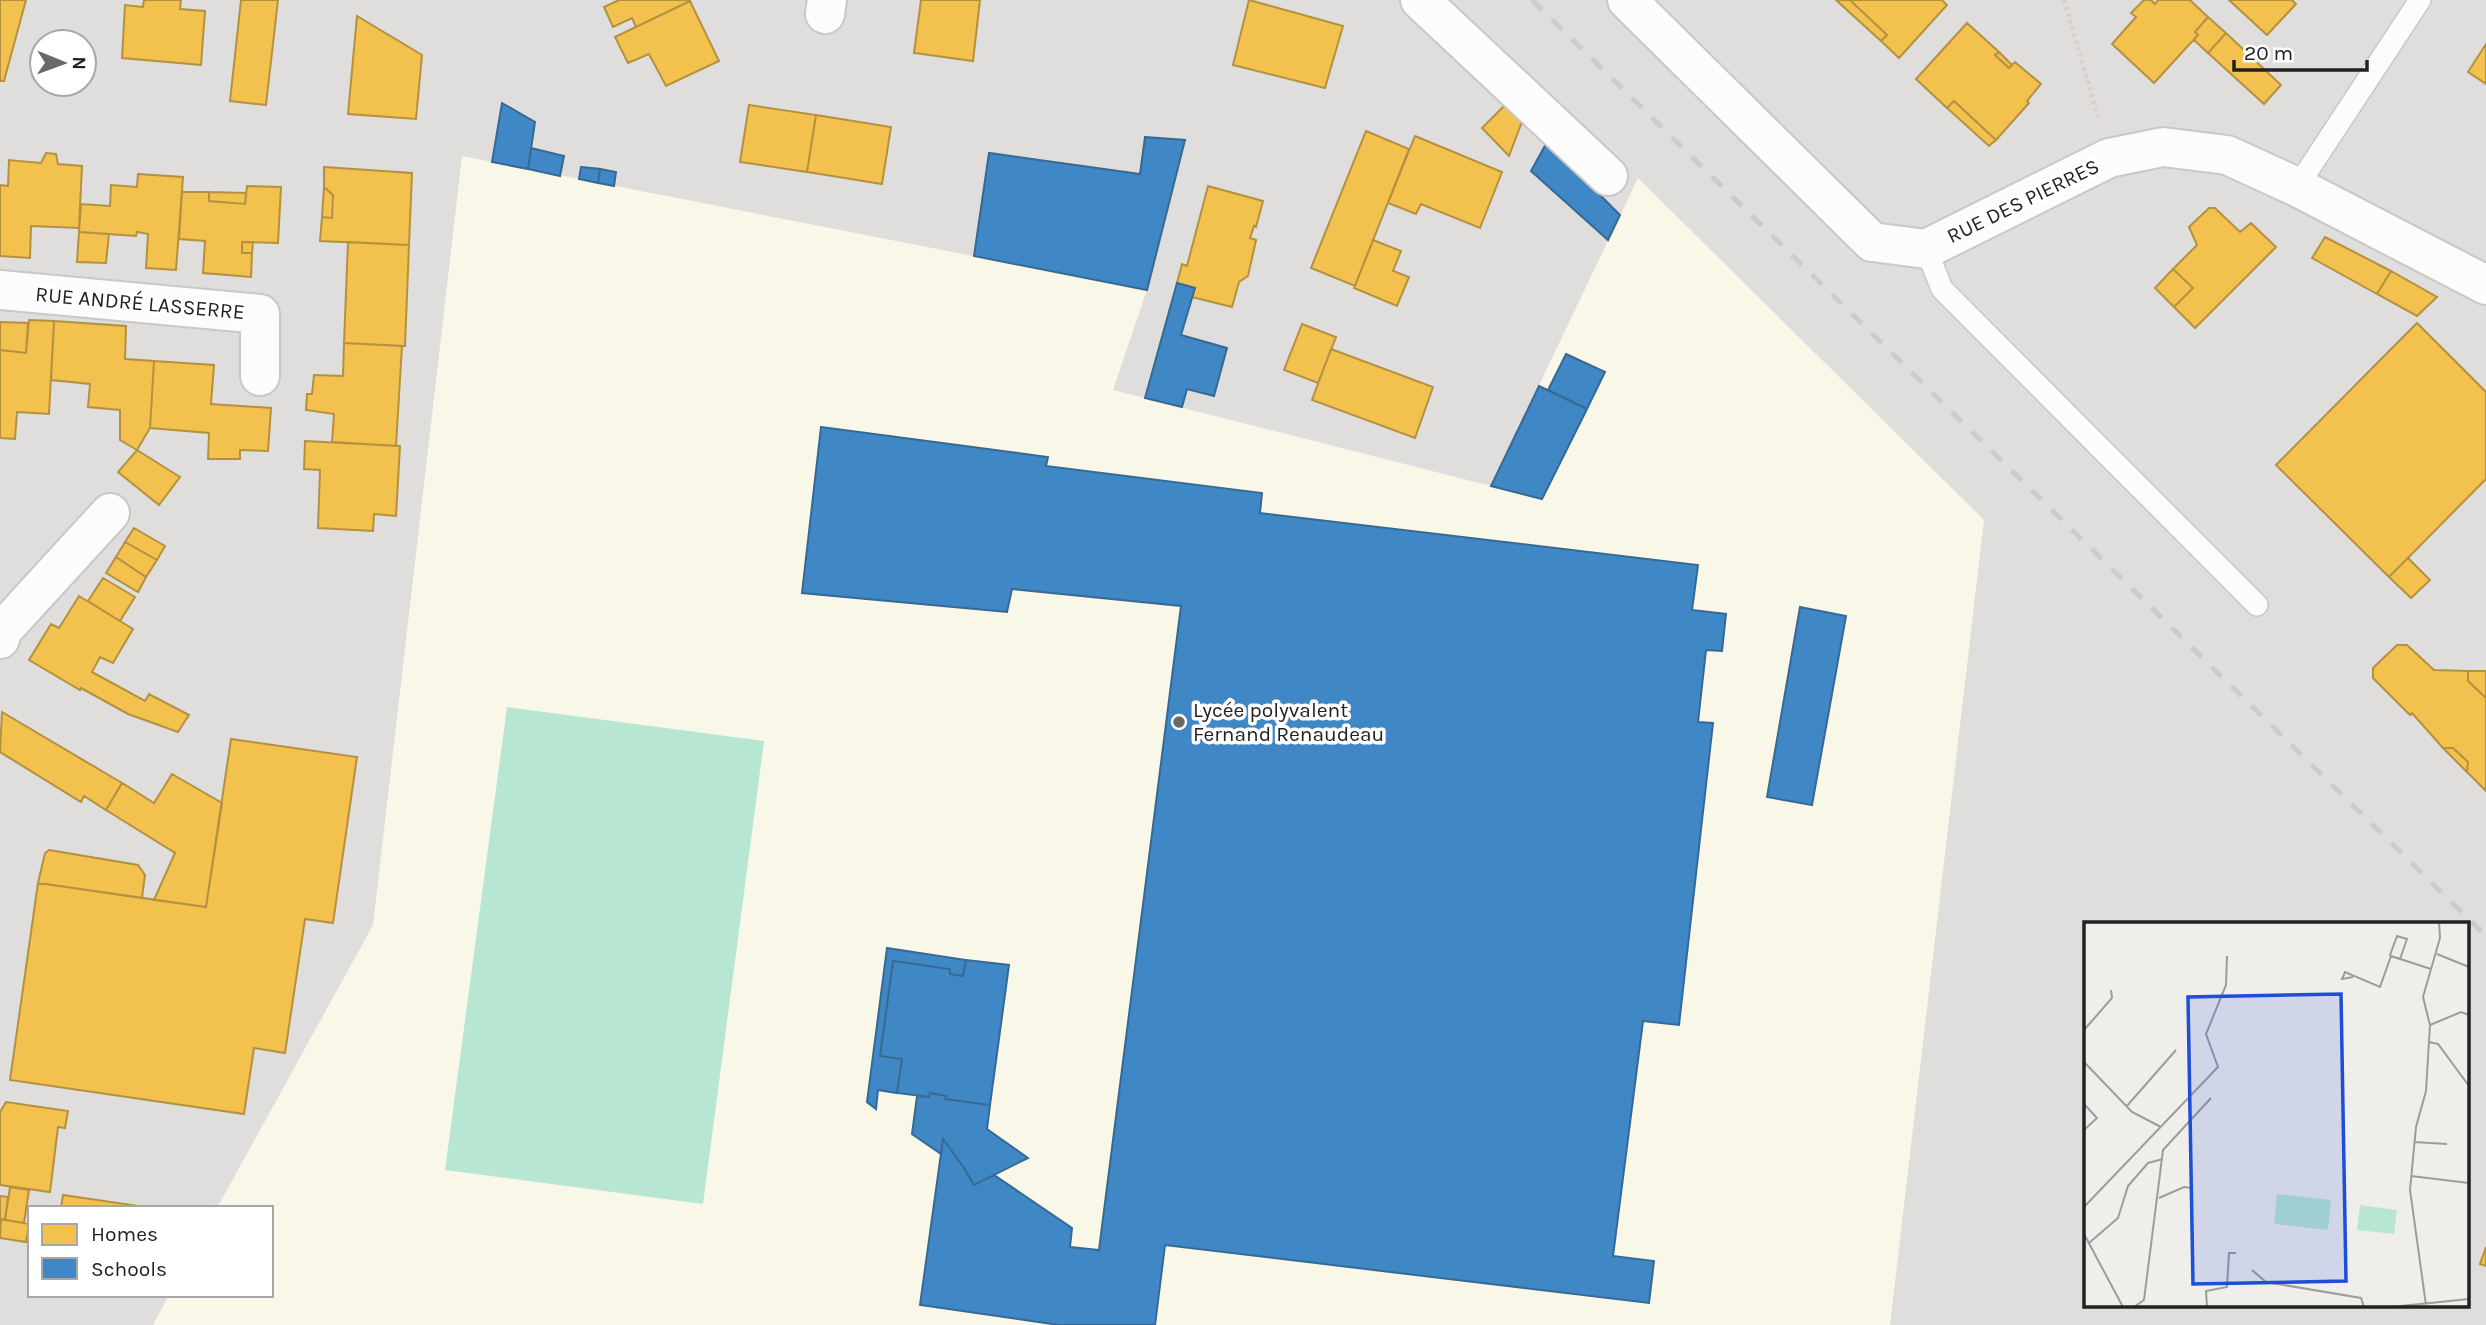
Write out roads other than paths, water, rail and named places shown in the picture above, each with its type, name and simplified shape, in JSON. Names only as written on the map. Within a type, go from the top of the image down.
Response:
[{"type":"street","points":[[1420,0],[1608,176]]},
{"type":"street","name":"RUE DES PIERRES","points":[[1627,0],[1872,242],[1926,249],[2109,158],[2163,147],[2227,155],[2297,187],[2486,285]]},
{"type":"street","name":"RUE ANDRÉ LASSERRE","points":[[0,290],[260,314],[260,376]]},
{"type":"street","points":[[0,639],[1,632],[110,513]]},
{"type":"lane","points":[[2297,187],[2420,0]]},
{"type":"lane","points":[[1926,249],[1942,289],[2257,605]]},
{"type":"railway","points":[[1532,0],[2486,936]]},
{"type":"place","name":"Lycée polyvalent Fernand Renaudeau","points":[[1179,722]]}]
